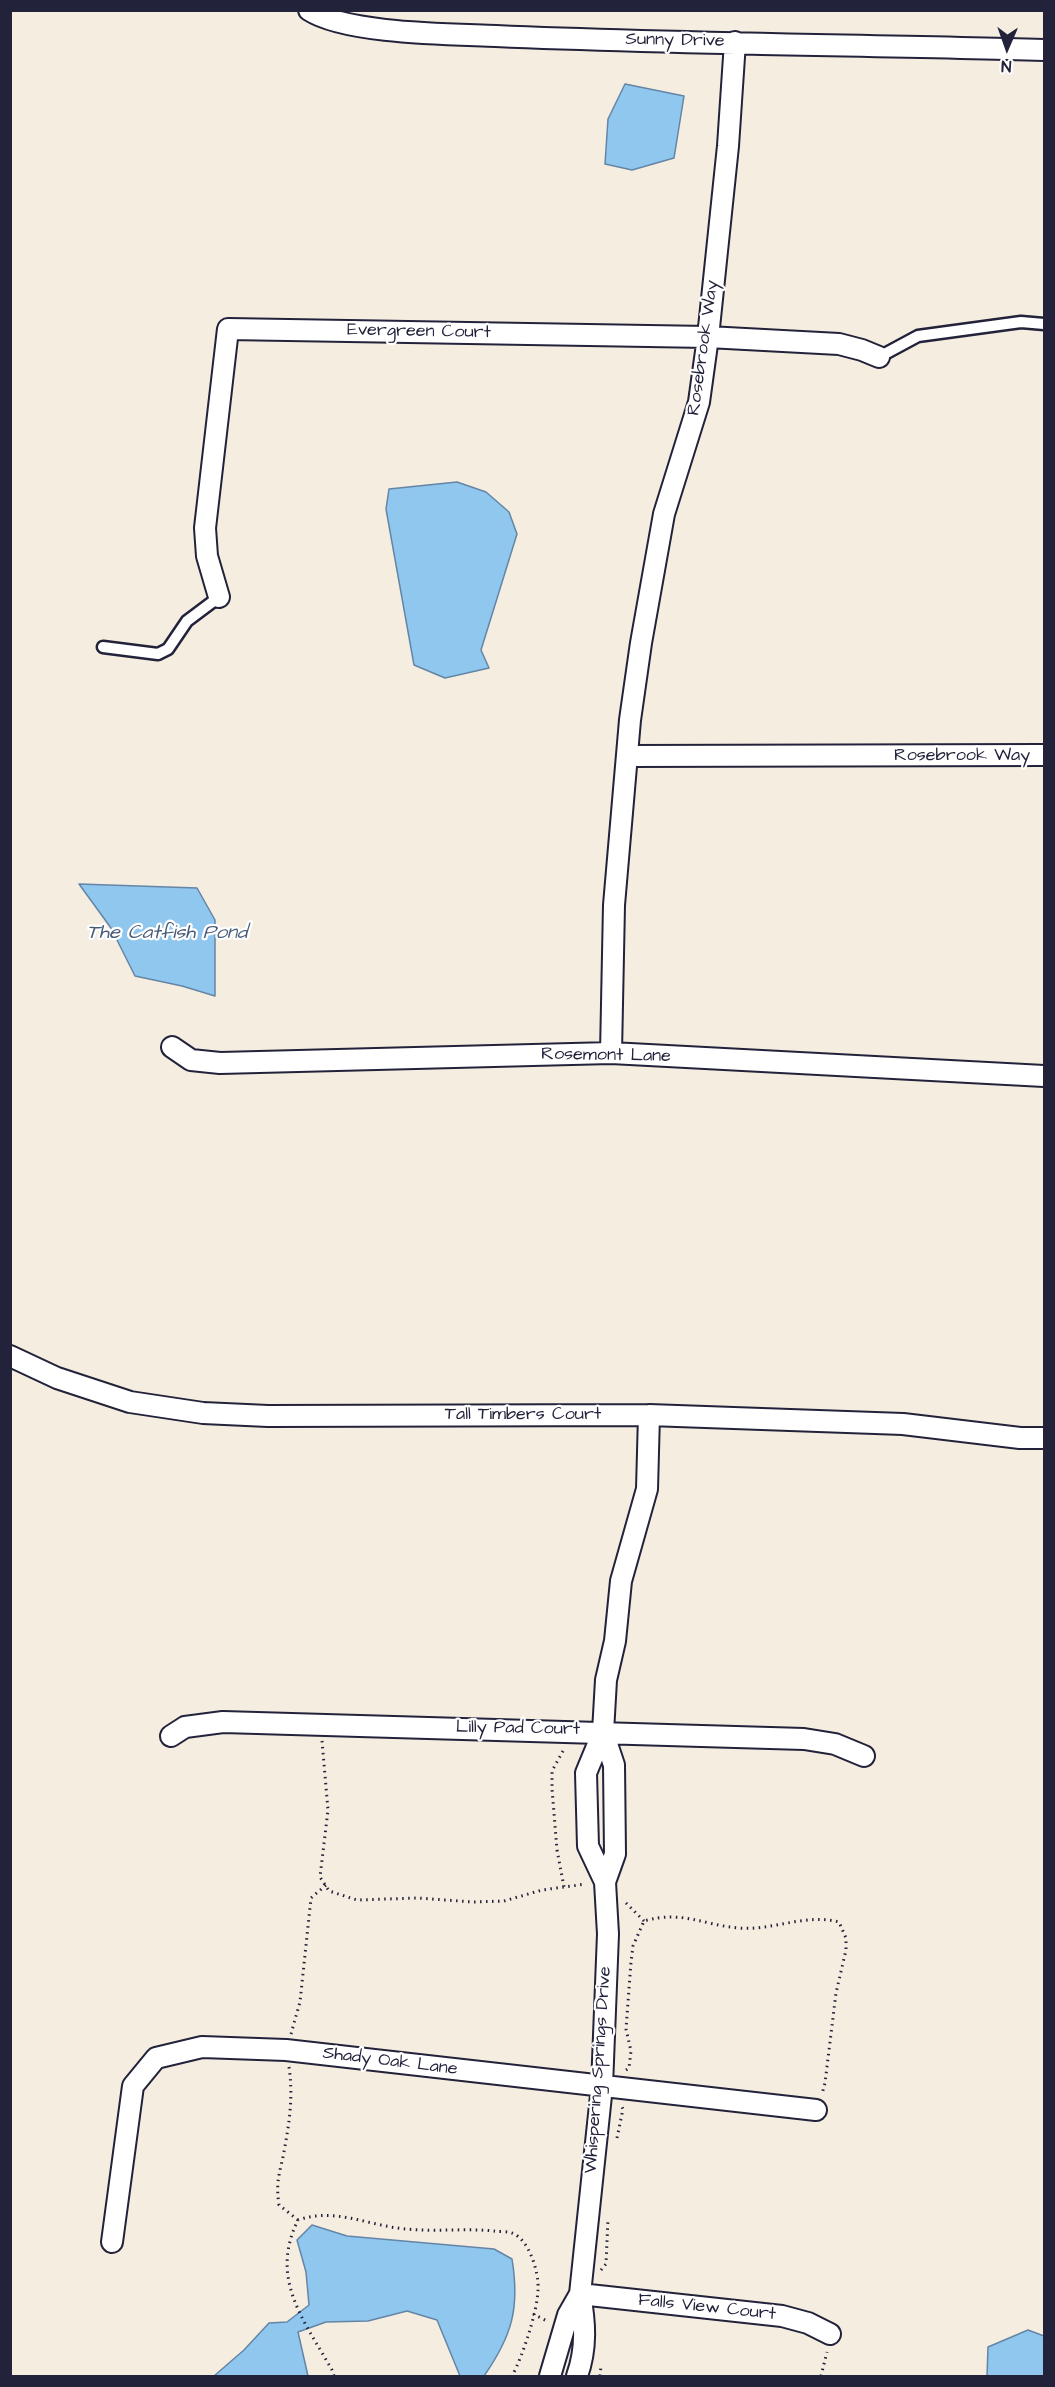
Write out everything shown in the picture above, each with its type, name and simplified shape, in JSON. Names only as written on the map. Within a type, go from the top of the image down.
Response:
[{"type":"street","name":"Sunny Drive","points":[[309,10],[318,16],[351,25],[431,33],[1044,50]]},
{"type":"street","name":"Rosebrook Way","points":[[611,1053],[614,905],[641,643],[664,514],[699,402],[728,146],[735,42]]},
{"type":"street","name":"Evergreen Court","points":[[219,597],[207,556],[206,528],[228,329],[708,337],[840,344],[879,357]]},
{"type":"street","name":"Rosebrook Way","points":[[628,756],[1044,755]]},
{"type":"street","name":"Rosemont Lane","points":[[172,1047],[191,1059],[220,1063],[611,1053],[1044,1076]]},
{"type":"street","name":"Tall Timbers Court","points":[[10,1356],[57,1378],[130,1402],[203,1413],[268,1416],[649,1414],[903,1424],[1020,1438],[1044,1438]]},
{"type":"street","name":"Whispering Springs Drive","points":[[577,2376],[585,2343],[585,2322],[580,2294],[602,2086],[608,1934],[605,1882],[588,1846],[586,1773],[603,1732],[606,1680],[615,1641],[621,1581],[647,1489],[649,1414]]},
{"type":"street","name":"Lilly Pad Court","points":[[171,1736],[185,1727],[223,1722],[603,1732],[804,1738],[835,1743],[864,1756]]},
{"type":"street","name":"Whispering Springs Drive","points":[[603,1732],[614,1765],[615,1854],[605,1882]]},
{"type":"street","name":"Shady Oak Lane","points":[[112,2242],[133,2086],[156,2058],[202,2047],[286,2050],[816,2110]]},
{"type":"street","name":"Whispering Springs Drive","points":[[550,2376],[568,2315],[580,2294]]},
{"type":"street","name":"Falls View Court","points":[[580,2294],[782,2316],[808,2323],[830,2334]]},
{"type":"lane","points":[[879,357],[918,336],[1021,322],[1044,324]]},
{"type":"lane","points":[[103,647],[158,654],[168,649],[188,621],[219,597]]},
{"type":"path","points":[[319,1725],[326,1767],[328,1810],[320,1877],[329,1891],[357,1900],[418,1898],[473,1902],[504,1901],[564,1887],[605,1882]]},
{"type":"path","points":[[564,1887],[558,1850],[552,1771],[565,1746]]},
{"type":"path","points":[[616,2140],[623,2109],[602,2086],[629,2068],[631,2050],[626,2029],[633,1947],[644,1921],[662,1916],[681,1917],[740,1929],[823,1918],[839,1922],[846,1938],[846,1950],[834,2011],[825,2083],[816,2110]]},
{"type":"path","points":[[600,2271],[606,2264],[609,2242],[608,2209]]},
{"type":"path","points":[[334,2376],[295,2306],[290,2290],[290,2237],[298,2220],[314,2214],[404,2229],[513,2233],[526,2243],[533,2261],[538,2289],[526,2341],[512,2376]]},
{"type":"path","points":[[821,2376],[830,2334]]},
{"type":"water","points":[[625,84],[684,96],[674,158],[632,170],[605,164],[608,119]]},
{"type":"water","points":[[457,482],[486,492],[509,512],[517,534],[481,650],[489,668],[445,678],[414,665],[386,509],[389,489]]},
{"type":"water","name":"The Catfish Pond","points":[[79,884],[197,888],[215,920],[215,996],[135,976],[111,928]]},
{"type":"water","points":[[312,2225],[347,2236],[494,2249],[512,2259],[515,2292],[511,2321],[501,2348],[484,2376],[460,2376],[437,2320],[407,2311],[368,2321],[326,2322],[298,2332],[308,2376],[214,2376],[244,2350],[269,2323],[287,2322],[309,2305],[306,2272],[297,2240]]},
{"type":"water","points":[[1028,2330],[1044,2336],[1044,2376],[987,2376],[988,2347]]}]
